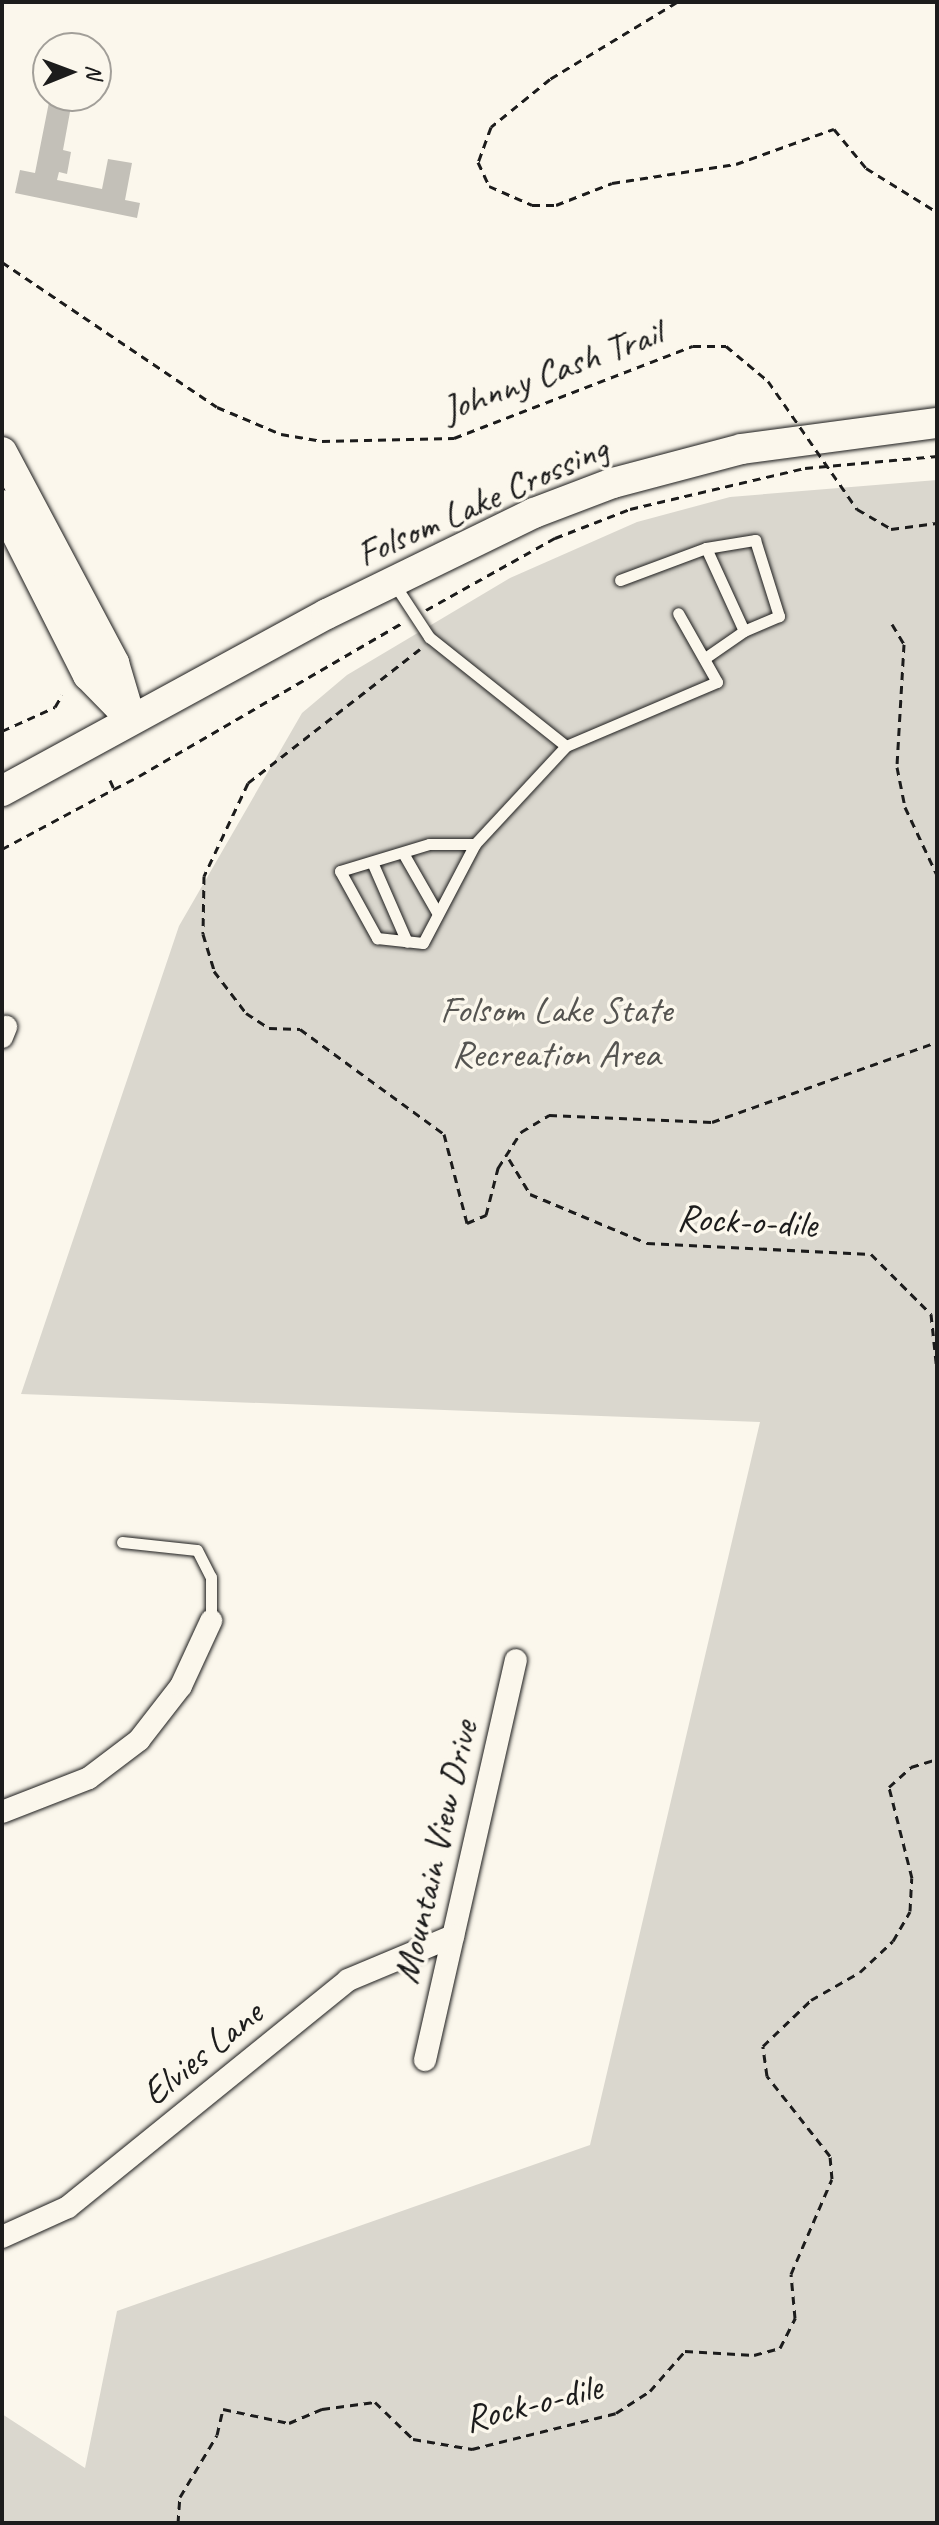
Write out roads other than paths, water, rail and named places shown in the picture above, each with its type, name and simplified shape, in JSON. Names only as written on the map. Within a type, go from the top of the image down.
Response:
[{"type":"main road","name":"Folsom Lake Crossing","points":[[2,791],[393,582],[613,483],[742,449],[937,423]]},
{"type":"main road","points":[[2,452],[114,663],[131,720]]},
{"type":"main road","points":[[2,505],[88,675],[131,720]]},
{"type":"street","points":[[2,1812],[89,1778],[139,1740],[181,1686],[211,1621]]},
{"type":"street","name":"Mountain View Drive","points":[[425,2060],[516,1660]]},
{"type":"street","name":"Elvies Lane","points":[[2,2237],[68,2207],[348,1980],[453,1936]]},
{"type":"lane","points":[[620,580],[706,548],[755,540],[779,616],[744,631],[705,658]]},
{"type":"lane","points":[[706,548],[744,631]]},
{"type":"lane","points":[[393,582],[429,637],[566,746]]},
{"type":"lane","points":[[475,844],[403,853],[340,871],[377,938],[423,943],[475,844],[566,746],[717,682],[678,613]]},
{"type":"lane","points":[[403,853],[438,914]]},
{"type":"lane","points":[[372,862],[407,942]]},
{"type":"lane","points":[[122,1542],[197,1550],[211,1577],[211,1621]]},
{"type":"park label","name":"Folsom Lake State Recreation Area","points":[[556,1032]]}]
